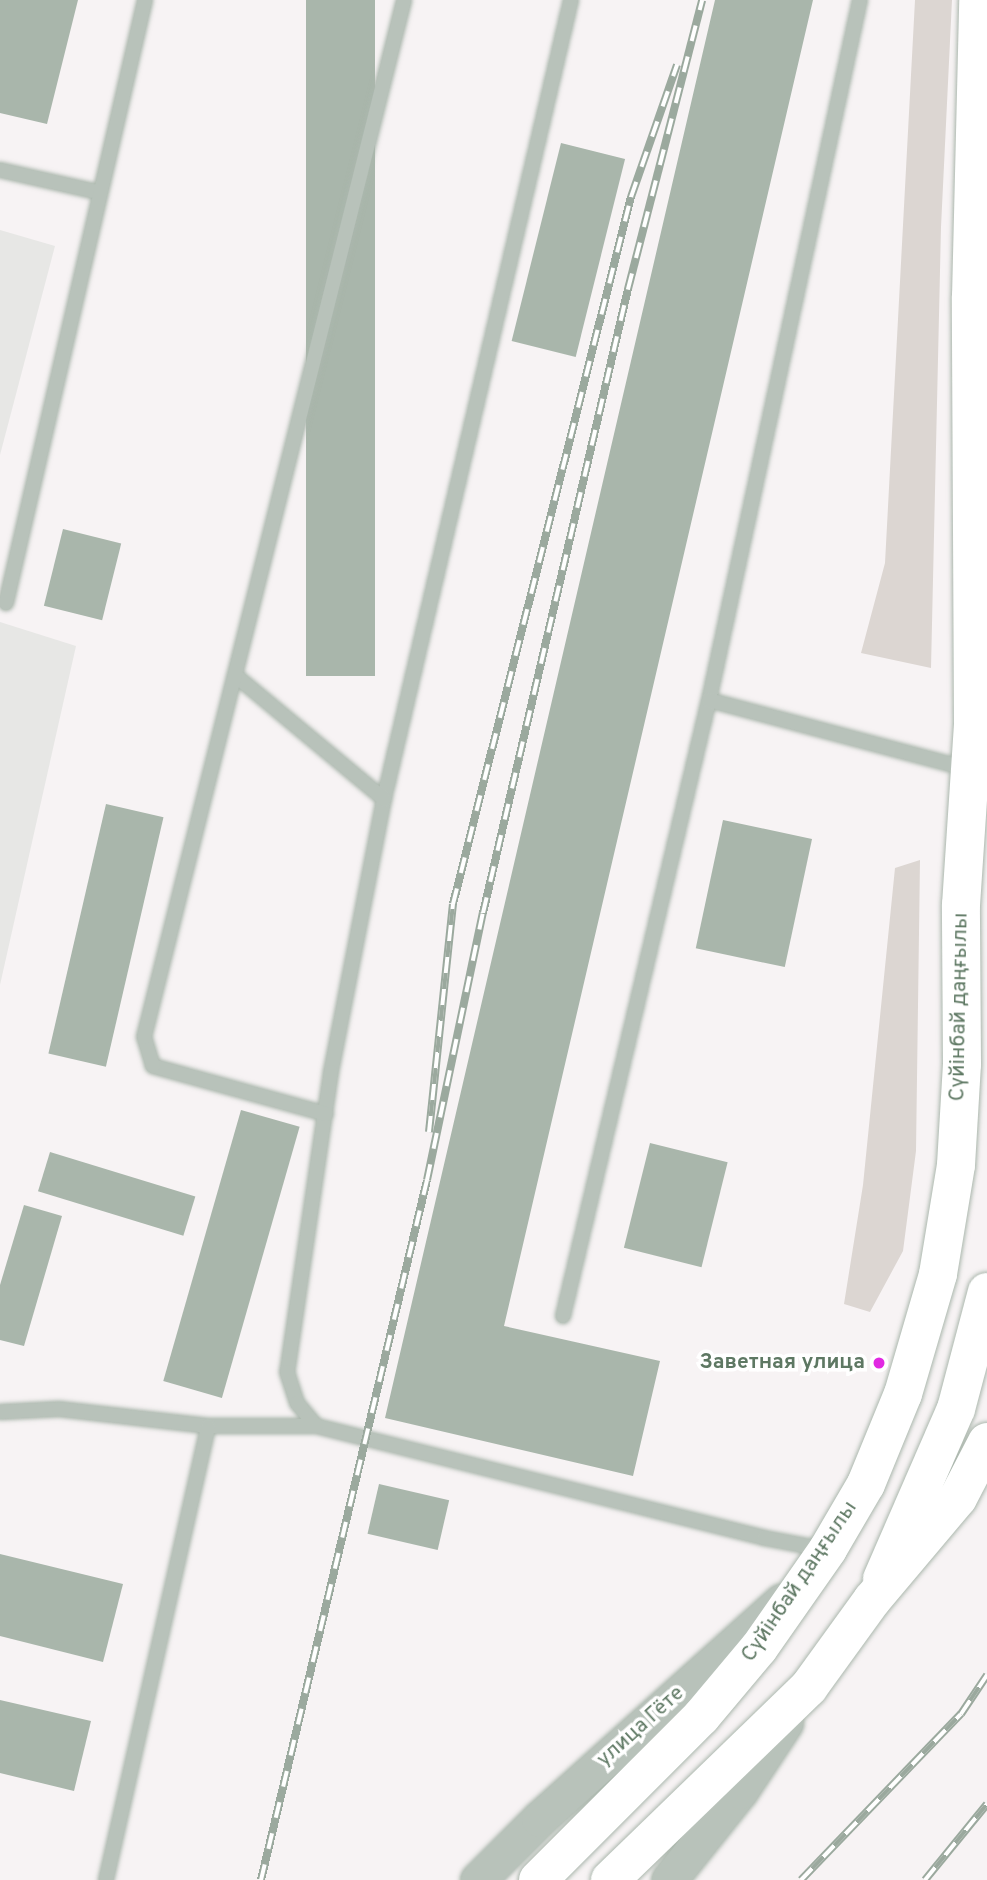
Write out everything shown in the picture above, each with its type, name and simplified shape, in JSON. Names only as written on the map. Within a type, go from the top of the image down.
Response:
[{"type":"main road","name":"Сүйінбай даңғылы","points":[[538,1880],[701,1717],[759,1648],[818,1563],[866,1484],[903,1394],[938,1274],[956,1165],[974,898],[970,770],[971,297],[978,95],[978,0]]},
{"type":"main road","points":[[978,95],[987,190]]},
{"type":"main road","points":[[872,1600],[916,1507],[956,1409],[987,1292]]},
{"type":"main road","points":[[610,1880],[809,1686],[872,1600],[958,1498],[987,1442]]},
{"type":"street","name":"улица Гёте","points":[[478,1880],[539,1819],[818,1563]]},
{"type":"street","points":[[669,1880],[740,1791],[809,1686]]},
{"type":"lane","points":[[6,603],[145,0]]},
{"type":"lane","points":[[326,1114],[153,1066],[145,1037],[404,0]]},
{"type":"lane","points":[[316,1426],[297,1403],[287,1372],[326,1114],[384,799],[571,0]]},
{"type":"lane","points":[[563,1316],[709,700],[860,0]]},
{"type":"lane","points":[[0,170],[99,192]]},
{"type":"lane","points":[[235,675],[384,799]]},
{"type":"lane","points":[[709,700],[970,770]]},
{"type":"lane","points":[[0,1412],[59,1409],[208,1426],[316,1426],[764,1538],[818,1563]]},
{"type":"lane","points":[[106,1880],[208,1426]]},
{"type":"shaded area","points":[[915,0],[952,0],[941,227],[931,668],[861,653],[885,563]]},
{"type":"shaded area","points":[[0,230],[55,246],[0,455]]},
{"type":"shaded area","points":[[0,622],[76,646],[0,985]]},
{"type":"shaded area","points":[[920,860],[916,1151],[903,1251],[870,1312],[844,1304],[863,1185],[895,868]]},
{"type":"building","points":[[0,0],[78,0],[47,124],[0,113]]},
{"type":"building","points":[[306,0],[375,0],[375,676],[306,676]]},
{"type":"building","points":[[715,0],[813,0],[504,1326],[660,1361],[633,1476],[385,1418]]},
{"type":"building","points":[[561,143],[625,159],[576,357],[512,341]]},
{"type":"building","points":[[63,529],[121,544],[102,620],[44,606]]},
{"type":"building","points":[[106,804],[163,817],[106,1067],[48,1053]]},
{"type":"building","points":[[723,820],[812,839],[785,967],[696,948]]},
{"type":"building","points":[[241,1110],[300,1127],[222,1398],[163,1381]]},
{"type":"building","points":[[650,1143],[728,1162],[701,1267],[624,1248]]},
{"type":"building","points":[[50,1152],[195,1196],[183,1236],[38,1191]]},
{"type":"building","points":[[24,1205],[62,1216],[24,1346],[0,1340],[0,1285]]},
{"type":"building","points":[[379,1484],[449,1500],[438,1550],[368,1534]]},
{"type":"building","points":[[0,1554],[123,1584],[103,1662],[0,1636]]},
{"type":"building","points":[[0,1700],[91,1721],[74,1791],[0,1773]]},
{"type":"railway","points":[[261,1880],[427,1180],[483,913],[628,289],[702,0]]},
{"type":"railway","points":[[429,1132],[453,904],[631,197],[677,65]]},
{"type":"railway","points":[[801,1880],[961,1714],[987,1675]]},
{"type":"railway","points":[[925,1880],[987,1804]]},
{"type":"place","name":"Заветная улица","points":[[879,1363]]}]
